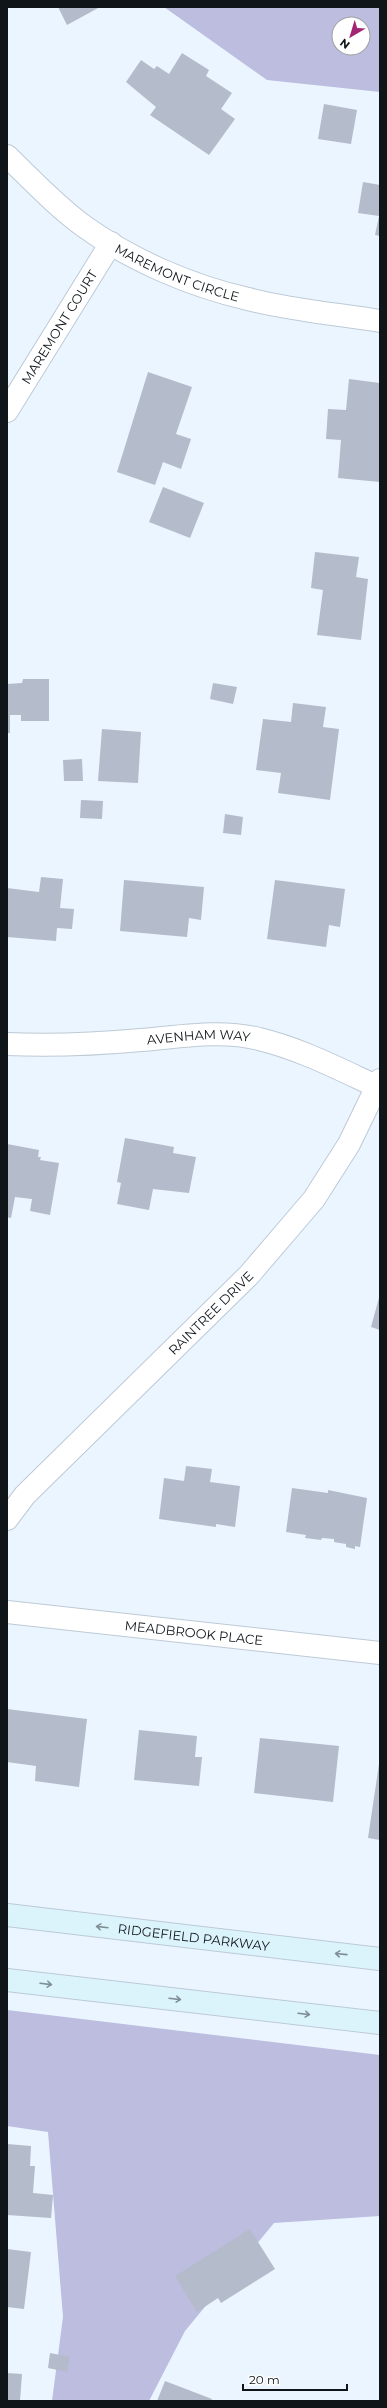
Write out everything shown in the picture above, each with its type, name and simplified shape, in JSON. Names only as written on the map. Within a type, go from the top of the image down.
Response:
[{"type":"main road","name":"RIDGEFIELD PARKWAY","points":[[7,1915],[380,1958]]},
{"type":"main road","points":[[7,1980],[380,2023]]},
{"type":"street","name":"MAREMONT CIRCLE","points":[[7,156],[42,190],[85,227],[131,256],[174,275],[248,299],[380,321]]},
{"type":"street","name":"MAREMONT COURT","points":[[7,411],[111,243]]},
{"type":"street","name":"AVENHAM WAY","points":[[7,1044],[119,1042],[206,1035],[236,1035],[259,1039],[319,1060],[379,1085]]},
{"type":"street","name":"RAINTREE DRIVE","points":[[7,1519],[25,1495],[249,1275],[314,1199],[349,1144],[379,1085]]},
{"type":"street","name":"MEADBROOK PLACE","points":[[7,1612],[380,1653]]},
{"type":"shaded area","points":[[164,7],[380,7],[380,92],[267,80]]},
{"type":"shaded area","points":[[7,2010],[380,2055],[380,2216],[274,2223],[185,2331],[149,2401],[52,2401],[63,2317],[48,2132],[7,2126]]},
{"type":"building","points":[[58,7],[100,7],[67,25]]},
{"type":"building","points":[[182,53],[209,70],[206,76],[232,93],[221,109],[235,119],[209,155],[150,115],[156,107],[126,82],[141,60],[154,69],[157,66],[169,74]]},
{"type":"building","points":[[324,104],[357,110],[351,144],[318,139]]},
{"type":"building","points":[[363,182],[380,185],[380,236],[375,235],[379,216],[358,213]]},
{"type":"building","points":[[148,372],[192,387],[176,434],[191,439],[181,469],[163,462],[155,485],[117,472]]},
{"type":"building","points":[[349,379],[380,383],[380,482],[338,478],[341,440],[326,439],[328,409],[346,410]]},
{"type":"building","points":[[163,487],[204,503],[190,538],[149,522]]},
{"type":"building","points":[[315,552],[359,557],[356,577],[368,579],[361,640],[317,635],[323,590],[311,588]]},
{"type":"building","points":[[23,679],[49,679],[49,721],[21,721],[21,715],[10,715],[10,733],[7,733],[7,684],[22,683]]},
{"type":"building","points":[[213,683],[237,687],[233,704],[210,699]]},
{"type":"building","points":[[293,703],[326,707],[323,727],[339,729],[330,800],[278,793],[281,773],[256,770],[263,719],[291,722]]},
{"type":"building","points":[[102,729],[141,732],[138,783],[98,781]]},
{"type":"building","points":[[82,759],[83,781],[64,781],[63,760]]},
{"type":"building","points":[[81,800],[103,801],[102,819],[80,818]]},
{"type":"building","points":[[225,814],[243,817],[241,835],[223,833]]},
{"type":"building","points":[[41,877],[63,879],[60,908],[74,909],[72,929],[57,928],[56,941],[7,937],[7,888],[39,892]]},
{"type":"building","points":[[124,880],[204,887],[201,920],[189,918],[187,937],[120,931]]},
{"type":"building","points":[[275,880],[345,889],[340,927],[329,925],[326,947],[267,939]]},
{"type":"building","points":[[125,1138],[174,1147],[173,1153],[196,1157],[189,1193],[153,1189],[149,1210],[117,1204],[121,1183],[117,1182]]},
{"type":"building","points":[[7,1144],[39,1150],[38,1157],[41,1157],[40,1160],[59,1163],[50,1215],[30,1211],[32,1199],[15,1197],[11,1218],[7,1217]]},
{"type":"building","points":[[380,1294],[380,1330],[371,1327]]},
{"type":"building","points":[[186,1466],[212,1469],[210,1482],[240,1486],[235,1527],[216,1524],[216,1527],[159,1519],[164,1478],[184,1481]]},
{"type":"building","points":[[292,1488],[328,1493],[328,1490],[367,1498],[360,1547],[355,1546],[355,1549],[346,1547],[346,1544],[334,1542],[334,1539],[322,1538],[321,1540],[305,1538],[306,1535],[286,1532]]},
{"type":"building","points":[[7,1709],[87,1719],[79,1787],[35,1781],[36,1766],[7,1762]]},
{"type":"building","points":[[139,1730],[197,1736],[195,1757],[202,1757],[199,1786],[134,1780]]},
{"type":"building","points":[[260,1738],[339,1746],[333,1802],[254,1793]]},
{"type":"building","points":[[380,1764],[380,1840],[368,1838]]},
{"type":"building","points":[[7,2144],[31,2146],[30,2166],[35,2166],[33,2193],[53,2195],[51,2218],[7,2215]]},
{"type":"building","points":[[250,2229],[275,2269],[221,2303],[218,2298],[197,2312],[175,2276]]},
{"type":"building","points":[[7,2249],[31,2252],[24,2309],[7,2307]]},
{"type":"building","points":[[50,2353],[70,2357],[67,2372],[48,2368]]},
{"type":"building","points":[[7,2373],[22,2374],[20,2401],[7,2401]]},
{"type":"building","points":[[165,2381],[212,2399],[211,2401],[157,2401]]}]
